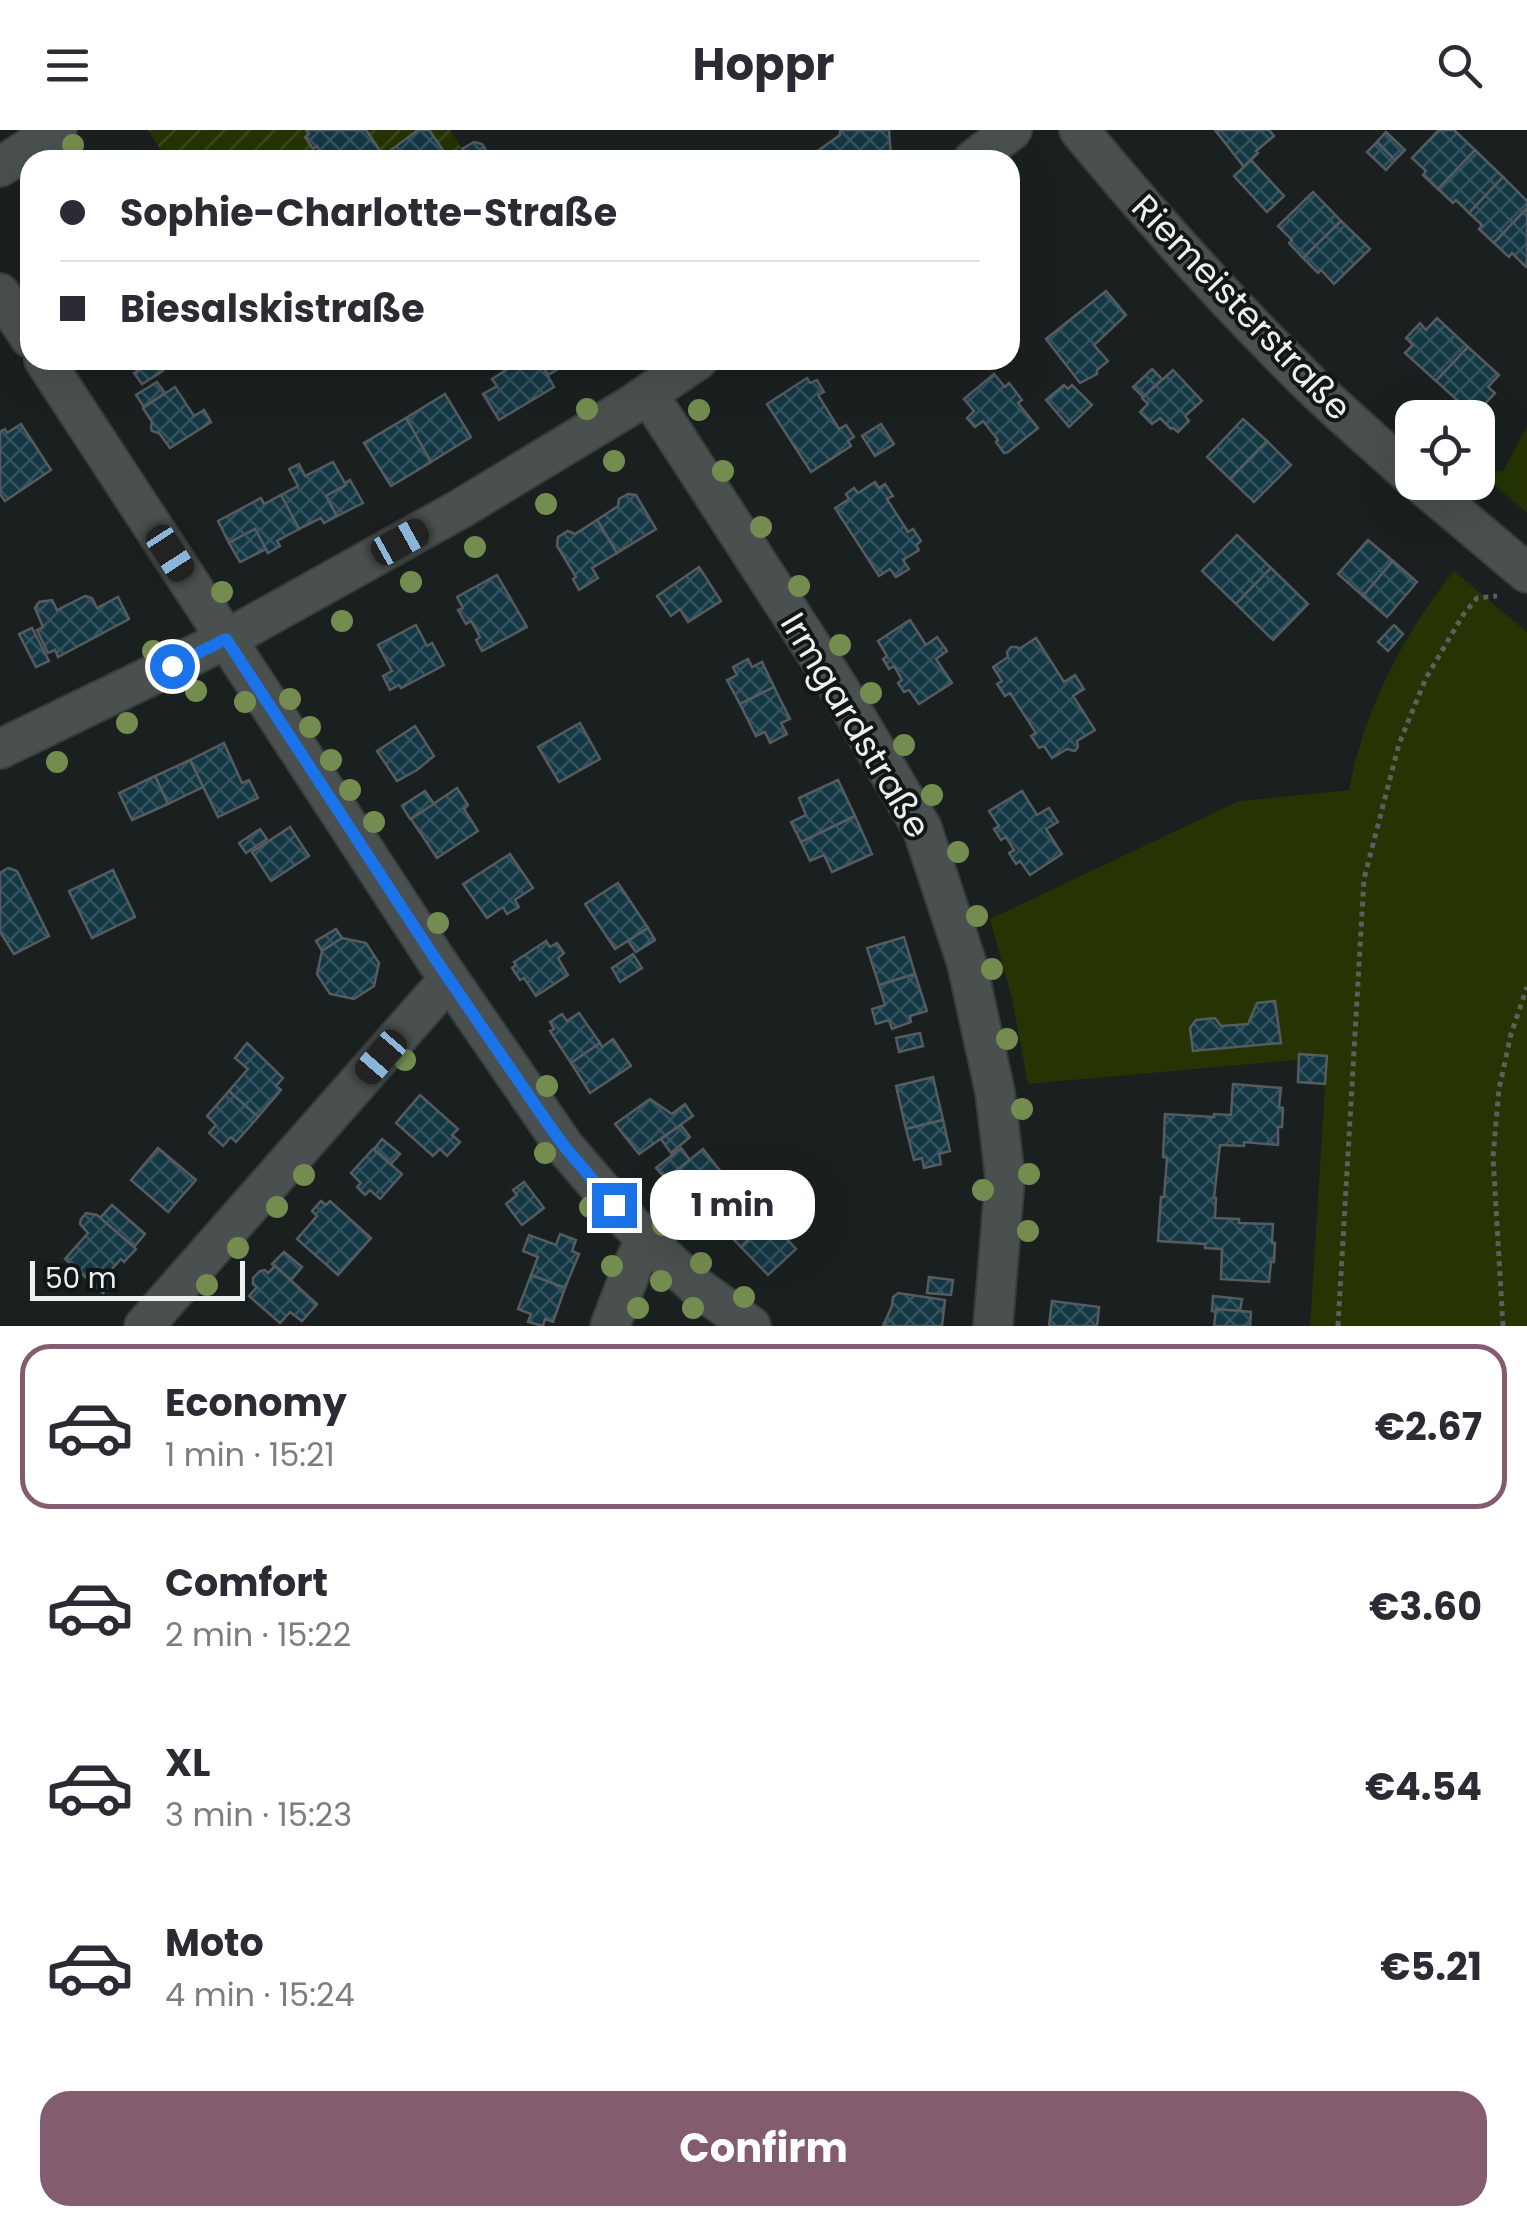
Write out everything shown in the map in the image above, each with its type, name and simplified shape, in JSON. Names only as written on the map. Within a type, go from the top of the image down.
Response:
[{"type":"street","points":[[26,150],[57,130]]},
{"type":"street","points":[[986,150],[1012,130]]},
{"type":"street","name":"Riemeisterstraße","points":[[1078,130],[1306,381],[1395,461]]},
{"type":"street","points":[[0,292],[20,323]]},
{"type":"street","points":[[51,370],[449,979],[564,1146],[646,1240],[697,1287],[751,1326]]},
{"type":"street","points":[[0,749],[226,639],[460,508],[683,370]]},
{"type":"street","name":"Irmgardstraße","points":[[648,394],[840,690],[922,828],[967,964],[994,1092],[1005,1177],[993,1326]]},
{"type":"street","points":[[1440,500],[1527,573]]},
{"type":"street","points":[[144,1326],[449,979]]},
{"type":"street","points":[[610,1326],[646,1240]]},
{"type":"path","points":[[1338,1326],[1364,878],[1399,744],[1426,678],[1476,598],[1497,596]]},
{"type":"path","points":[[1503,1326],[1493,1157],[1499,1089],[1527,987]]},
{"type":"green space","points":[[148,130],[450,130],[463,150],[161,150]]},
{"type":"green space","points":[[1527,426],[1527,513],[1495,485],[1495,472],[1503,471]]},
{"type":"green space","points":[[1454,571],[1527,632],[1527,1326],[1310,1326],[1327,1057],[1028,1084],[1012,999],[990,919],[1239,801],[1349,790],[1365,731],[1388,674],[1418,621]]},
{"type":"building","points":[[306,130],[366,130],[380,150],[319,150],[317,146],[313,149],[305,137],[309,134]]},
{"type":"building","points":[[418,130],[429,130],[443,150],[391,150]]},
{"type":"building","points":[[840,130],[889,130],[890,150],[819,150],[840,135]]},
{"type":"building","points":[[1215,130],[1269,130],[1274,136],[1244,167]]},
{"type":"building","points":[[1439,130],[1454,130],[1475,150],[1438,189],[1412,158]]},
{"type":"building","points":[[1386,132],[1405,150],[1395,160],[1377,142]]},
{"type":"building","points":[[474,142],[486,150],[463,150]]},
{"type":"building","points":[[1377,142],[1395,160],[1386,170],[1367,152]]},
{"type":"building","points":[[1475,150],[1503,177],[1469,213],[1438,189]]},
{"type":"building","points":[[1251,160],[1284,196],[1267,212],[1234,176]]},
{"type":"building","points":[[1503,177],[1527,201],[1527,208],[1494,243],[1469,213]]},
{"type":"building","points":[[1313,192],[1341,221],[1303,258],[1278,226]]},
{"type":"building","points":[[1527,208],[1527,267],[1526,267],[1494,243]]},
{"type":"building","points":[[1341,221],[1370,249],[1334,284],[1303,258]]},
{"type":"building","points":[[1106,291],[1126,315],[1094,345],[1108,361],[1097,374],[1080,383],[1046,339]]},
{"type":"building","points":[[1437,318],[1468,347],[1436,381],[1405,353],[1413,345],[1406,338],[1420,323],[1426,330]]},
{"type":"building","points":[[1468,347],[1499,375],[1488,387],[1495,393],[1488,400],[1457,400],[1436,381]]},
{"type":"building","points":[[1152,369],[1162,379],[1143,397],[1133,387]]},
{"type":"building","points":[[139,370],[163,371],[142,384],[134,373]]},
{"type":"building","points":[[506,370],[545,370],[554,387],[499,420],[483,394],[497,386],[492,379]]},
{"type":"building","points":[[1173,370],[1202,401],[1185,416],[1189,421],[1178,432],[1160,418],[1152,424],[1140,412],[1148,404],[1142,398]]},
{"type":"building","points":[[994,374],[1005,387],[1009,383],[1022,400],[1018,403],[1038,428],[1004,453],[983,421],[975,427],[967,418],[974,411],[964,399]]},
{"type":"building","points":[[807,378],[810,383],[817,380],[824,392],[818,395],[839,429],[846,425],[854,437],[848,441],[851,446],[811,472],[767,404]]},
{"type":"building","points":[[157,382],[165,393],[144,407],[136,395]]},
{"type":"building","points":[[1064,385],[1068,389],[1072,385],[1092,405],[1069,427],[1046,400]]},
{"type":"building","points":[[175,387],[194,416],[204,410],[211,422],[170,448],[159,433],[152,431],[152,422],[143,408]]},
{"type":"building","points":[[445,394],[471,437],[431,462],[406,418]]},
{"type":"building","points":[[406,418],[431,462],[391,486],[364,443]]},
{"type":"building","points":[[1243,419],[1267,441],[1230,479],[1207,457]]},
{"type":"building","points":[[21,424],[51,470],[5,501],[0,494],[0,432],[5,429],[7,433]]},
{"type":"building","points":[[881,424],[894,444],[875,456],[862,436]]},
{"type":"building","points":[[1267,441],[1291,465],[1254,502],[1230,479]]},
{"type":"building","points":[[333,462],[346,485],[326,496],[337,516],[324,523],[321,518],[299,529],[281,495],[298,486],[289,469],[299,464],[305,476]]},
{"type":"building","points":[[350,480],[363,503],[337,516],[326,496]]},
{"type":"building","points":[[875,482],[879,488],[885,484],[893,496],[887,499],[908,532],[913,529],[921,541],[916,545],[919,550],[903,560],[909,569],[896,577],[890,569],[879,576],[835,508],[849,499],[846,494],[854,488],[858,493]]},
{"type":"building","points":[[628,494],[636,495],[656,529],[617,553],[597,520]]},
{"type":"building","points":[[281,495],[299,529],[277,541],[280,546],[268,553],[255,529],[229,543],[218,521],[261,498],[264,504]]},
{"type":"building","points":[[597,520],[617,553],[592,568],[598,578],[579,590],[573,579],[576,577],[557,546],[558,537],[568,531],[575,534]]},
{"type":"building","points":[[255,529],[266,549],[240,562],[229,543]]},
{"type":"building","points":[[1237,535],[1271,568],[1236,604],[1202,571]]},
{"type":"building","points":[[1368,540],[1393,561],[1363,596],[1338,574]]},
{"type":"building","points":[[1393,561],[1417,582],[1387,617],[1363,596]]},
{"type":"building","points":[[699,567],[721,601],[688,622],[680,609],[671,616],[657,596]]},
{"type":"building","points":[[1271,568],[1308,604],[1273,640],[1236,604]]},
{"type":"building","points":[[497,575],[527,627],[482,651],[471,621],[466,624],[458,610],[463,608],[457,597]]},
{"type":"building","points":[[85,596],[92,598],[97,608],[118,597],[129,619],[58,657],[55,650],[48,653],[37,630],[43,627],[35,608],[39,602],[52,600],[57,610]]},
{"type":"building","points":[[910,620],[926,645],[937,637],[947,651],[936,659],[952,683],[919,704],[898,683],[902,680],[894,666],[889,669],[878,641]]},
{"type":"building","points":[[416,625],[427,646],[432,643],[444,665],[390,690],[383,676],[392,671],[378,645]]},
{"type":"building","points":[[1394,625],[1403,634],[1388,651],[1378,642]]},
{"type":"building","points":[[32,628],[49,661],[36,667],[19,634]]},
{"type":"building","points":[[1036,638],[1064,682],[1075,675],[1084,689],[1073,696],[1095,730],[1077,741],[1075,751],[1067,749],[1052,758],[1031,736],[1036,733],[1010,693],[1005,696],[997,684],[1002,681],[993,667],[1008,657],[1011,647],[1019,649]]},
{"type":"building","points":[[748,659],[752,667],[762,662],[774,687],[740,704],[727,680],[737,675],[733,667]]},
{"type":"building","points":[[774,687],[790,719],[781,723],[787,734],[770,743],[765,732],[756,736],[740,704]]},
{"type":"building","points":[[580,723],[600,759],[559,782],[538,747]]},
{"type":"building","points":[[415,726],[434,756],[397,781],[377,751]]},
{"type":"building","points":[[224,743],[242,783],[249,780],[258,798],[218,817],[190,760]]},
{"type":"building","points":[[190,760],[203,787],[168,804],[155,776]]},
{"type":"building","points":[[155,776],[168,804],[132,820],[119,793]]},
{"type":"building","points":[[838,780],[855,816],[801,842],[791,822],[806,815],[799,798]]},
{"type":"building","points":[[457,788],[478,831],[437,858],[411,819]]},
{"type":"building","points":[[425,791],[434,804],[410,819],[402,806]]},
{"type":"building","points":[[1022,791],[1037,815],[1049,808],[1058,822],[1046,829],[1062,854],[1030,875],[1020,861],[1016,864],[1009,853],[1014,850],[1006,837],[1001,840],[994,829],[999,826],[989,811]]},
{"type":"building","points":[[855,816],[872,854],[832,872],[824,855],[810,861],[801,842]]},
{"type":"building","points":[[290,827],[309,856],[271,881],[252,852]]},
{"type":"building","points":[[260,829],[267,839],[246,853],[239,843]]},
{"type":"building","points":[[510,854],[533,888],[515,900],[519,907],[507,914],[503,907],[487,918],[463,884]]},
{"type":"building","points":[[8,868],[17,871],[49,936],[14,954],[0,932],[0,873]]},
{"type":"building","points":[[113,870],[135,917],[92,938],[69,891]]},
{"type":"building","points":[[618,883],[648,928],[615,949],[585,904]]},
{"type":"building","points":[[648,928],[655,940],[636,952],[628,941]]},
{"type":"building","points":[[336,929],[342,938],[322,951],[316,941]]},
{"type":"building","points":[[904,937],[915,974],[879,985],[867,948]]},
{"type":"building","points":[[342,938],[366,943],[379,963],[374,986],[354,999],[330,994],[317,974],[322,951]]},
{"type":"building","points":[[546,941],[550,947],[557,943],[564,953],[558,958],[568,975],[536,996],[512,968],[514,962]]},
{"type":"building","points":[[633,954],[642,968],[620,982],[612,968]]},
{"type":"building","points":[[915,974],[927,1011],[910,1016],[911,1022],[892,1029],[889,1020],[876,1024],[872,1009],[885,1005],[879,985]]},
{"type":"building","points":[[1275,1001],[1281,1043],[1193,1051],[1190,1028],[1196,1020],[1215,1018],[1221,1026],[1248,1024],[1257,1003]]},
{"type":"building","points":[[579,1013],[600,1043],[571,1063],[550,1031],[554,1029],[550,1022],[562,1014],[567,1021]]},
{"type":"building","points":[[920,1033],[923,1046],[899,1052],[896,1038]]},
{"type":"building","points":[[613,1039],[631,1066],[590,1093],[571,1063]]},
{"type":"building","points":[[247,1043],[283,1078],[276,1086],[281,1090],[258,1117],[229,1091],[248,1069],[235,1058]]},
{"type":"building","points":[[1299,1054],[1327,1056],[1325,1084],[1298,1082]]},
{"type":"building","points":[[933,1077],[943,1120],[906,1129],[896,1086]]},
{"type":"building","points":[[1233,1084],[1281,1088],[1282,1127],[1278,1127],[1278,1145],[1220,1145],[1214,1198],[1215,1218],[1273,1224],[1274,1262],[1269,1282],[1221,1279],[1222,1249],[1158,1241],[1167,1158],[1163,1157],[1165,1114],[1231,1115]]},
{"type":"building","points":[[229,1091],[258,1117],[236,1142],[231,1137],[223,1146],[209,1133],[216,1125],[207,1116]]},
{"type":"building","points":[[420,1095],[458,1129],[452,1135],[460,1142],[447,1156],[440,1149],[433,1156],[396,1123]]},
{"type":"building","points":[[650,1099],[672,1114],[685,1104],[693,1116],[639,1154],[615,1124]]},
{"type":"building","points":[[943,1120],[950,1151],[939,1154],[941,1164],[924,1168],[922,1158],[914,1160],[906,1129]]},
{"type":"building","points":[[681,1125],[690,1137],[671,1153],[661,1139]]},
{"type":"building","points":[[382,1139],[400,1154],[391,1164],[374,1149]]},
{"type":"building","points":[[158,1148],[196,1180],[168,1212],[131,1180]]},
{"type":"building","points":[[681,1148],[690,1160],[666,1179],[656,1168]]},
{"type":"building","points":[[373,1149],[402,1174],[380,1199],[370,1190],[365,1195],[357,1187],[361,1183],[351,1173]]},
{"type":"building","points":[[703,1149],[725,1177],[688,1207],[666,1179]]},
{"type":"building","points":[[524,1182],[544,1208],[522,1225],[506,1204],[517,1195],[513,1190]]},
{"type":"building","points":[[743,1193],[769,1220],[741,1247],[714,1219]]},
{"type":"building","points":[[321,1201],[326,1205],[330,1201],[371,1238],[338,1275],[297,1239],[317,1216],[312,1211]]},
{"type":"building","points":[[112,1205],[145,1234],[134,1247],[100,1218]]},
{"type":"building","points":[[86,1213],[97,1215],[136,1249],[108,1273],[115,1279],[103,1293],[65,1259],[88,1233],[80,1224]]},
{"type":"building","points":[[769,1220],[796,1249],[768,1275],[741,1247]]},
{"type":"building","points":[[560,1234],[576,1240],[572,1251],[579,1254],[565,1288],[531,1275],[538,1257],[523,1251],[529,1235],[556,1245]]},
{"type":"building","points":[[284,1252],[302,1267],[291,1280],[272,1264]]},
{"type":"building","points":[[275,1266],[317,1304],[302,1321],[290,1312],[280,1323],[249,1296],[257,1287],[253,1278]]},
{"type":"building","points":[[531,1275],[565,1288],[553,1322],[545,1319],[543,1326],[528,1322],[531,1314],[518,1309]]},
{"type":"building","points":[[929,1277],[953,1280],[951,1295],[927,1293]]},
{"type":"building","points":[[898,1293],[945,1300],[942,1326],[883,1326]]},
{"type":"building","points":[[1213,1296],[1242,1299],[1240,1311],[1212,1311]]},
{"type":"building","points":[[1052,1301],[1099,1307],[1097,1326],[1049,1326]]},
{"type":"building","points":[[1216,1309],[1251,1312],[1250,1326],[1214,1326]]},
{"type":"route","points":[[172,666],[226,639],[544,1118],[614,1205]]}]
